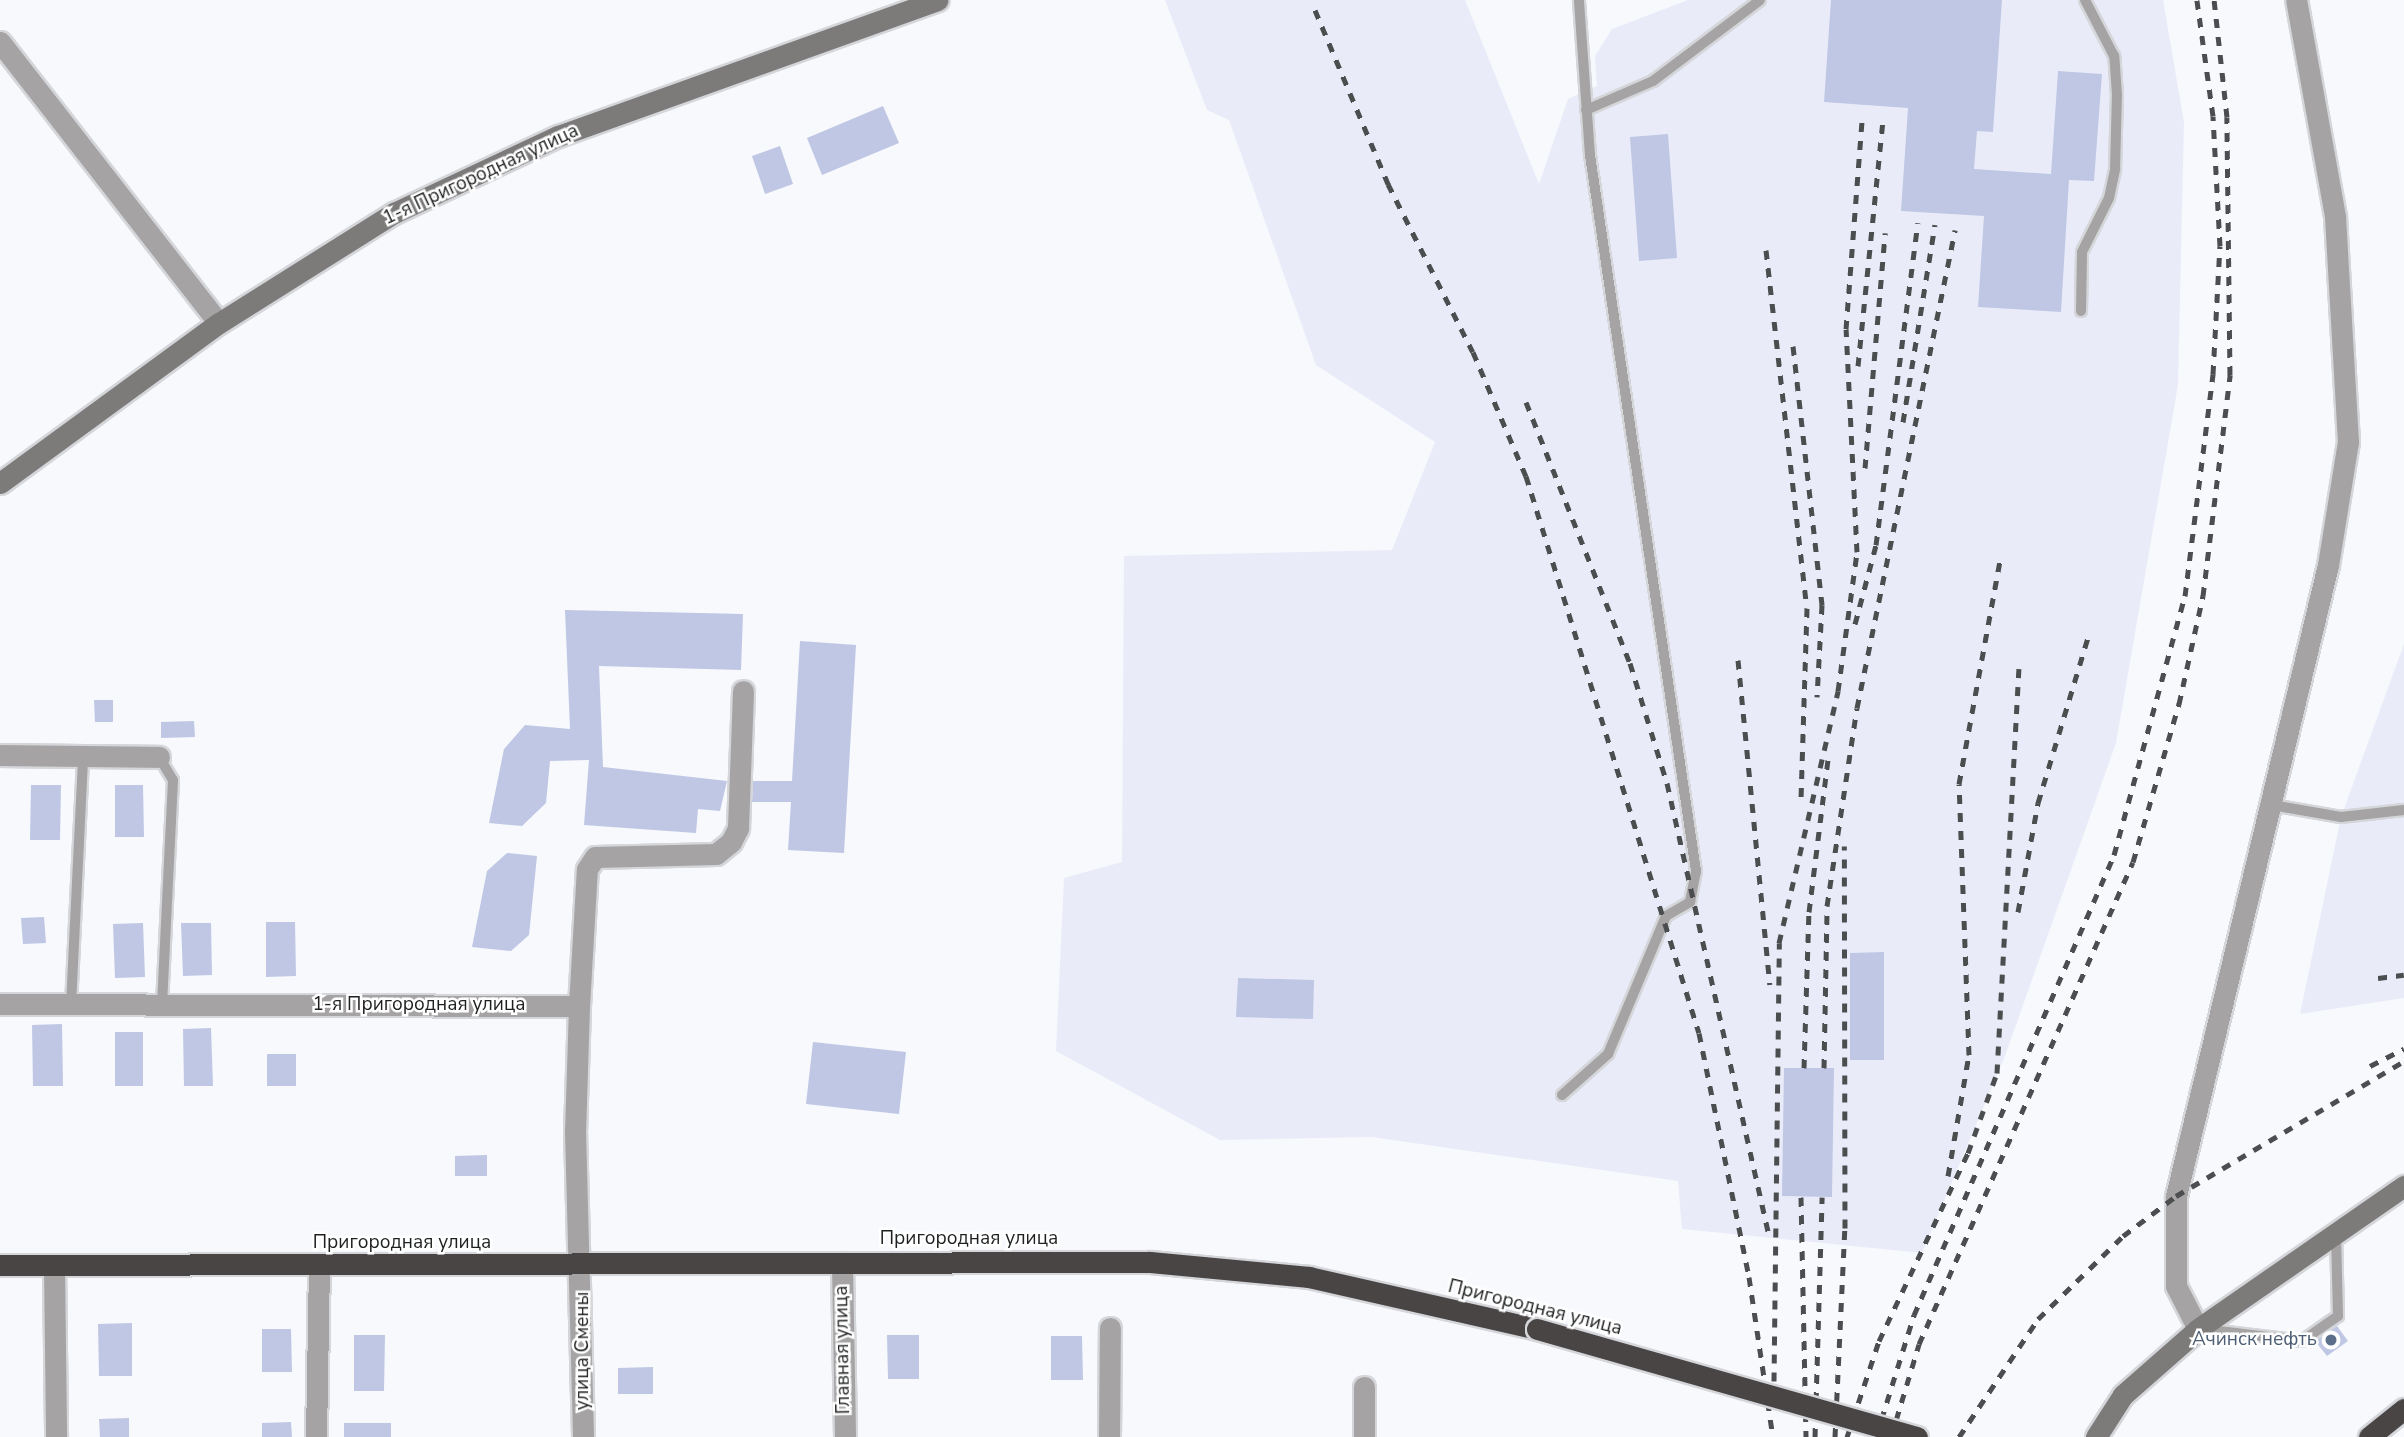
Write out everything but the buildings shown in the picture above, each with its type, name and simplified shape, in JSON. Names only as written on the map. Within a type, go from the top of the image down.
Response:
[{"type":"highway","name":"Пригородная улица","points":[[0,1265],[319,1267],[1164,1263],[1309,1277],[1538,1329],[1917,1437]]},
{"type":"highway","points":[[2369,1437],[2404,1409]]},
{"type":"street","name":"1-я Пригородная улица","points":[[0,483],[219,323],[394,213],[558,136],[937,0]]},
{"type":"street","points":[[2197,1329],[2176,1286],[2176,1196],[2328,565],[2348,442],[2335,216],[2296,0]]},
{"type":"street","points":[[0,42],[219,323]]},
{"type":"street","points":[[582,1265],[575,1130],[587,869],[595,857],[716,854],[732,842],[738,828],[743,691]]},
{"type":"street","points":[[0,755],[159,757]]},
{"type":"street","name":"1-я Пригородная улица","points":[[0,1004],[579,1006]]},
{"type":"street","points":[[2096,1437],[2123,1395],[2197,1329],[2404,1186]]},
{"type":"street","points":[[2374,1206],[2404,1206]]},
{"type":"street","name":"Главная улица","points":[[842,1263],[845,1437]]},
{"type":"street","name":"улица Смены","points":[[582,1265],[583,1437]]},
{"type":"street","points":[[54,1266],[57,1437]]},
{"type":"street","points":[[317,1437],[319,1267]]},
{"type":"street","points":[[1109,1437],[1110,1328]]},
{"type":"street","points":[[1364,1387],[1364,1437]]},
{"type":"lane","points":[[1562,1095],[1608,1054],[1666,916],[1690,902],[1696,871],[1586,110],[1579,0]]},
{"type":"lane","points":[[1586,110],[1653,81],[1760,0]]},
{"type":"lane","points":[[2081,311],[2082,253],[2109,198],[2115,169],[2117,95],[2114,55],[2085,0]]},
{"type":"lane","points":[[71,1005],[83,756]]},
{"type":"lane","points":[[159,757],[173,780],[162,1004]]},
{"type":"lane","points":[[2272,805],[2341,817],[2404,810]]},
{"type":"lane","points":[[2197,1329],[2302,1341],[2329,1323],[2338,1316],[2336,1232]]},
{"type":"shaded area","points":[[1165,0],[1465,0],[1539,184],[1568,99],[1597,86],[1595,56],[1612,29],[1688,0],[2163,0],[2184,122],[2178,385],[2116,743],[2005,1056],[1922,1253],[1682,1229],[1678,1181],[1372,1137],[1220,1140],[1056,1051],[1064,878],[1122,862],[1124,556],[1392,550],[1435,442],[1316,365],[1229,120],[1207,110]]},
{"type":"shaded area","points":[[2404,644],[2404,998],[2300,1014],[2341,817]]},
{"type":"railway","points":[[1876,1437],[1914,1315],[2114,855],[2185,596],[2213,374],[2220,246],[2213,116],[2197,0]]},
{"type":"railway","points":[[1891,1437],[1919,1344],[2133,862],[2179,704],[2203,596],[2230,375],[2227,117],[2214,0]]},
{"type":"railway","points":[[1315,10],[1388,184],[1473,352],[1526,476],[1699,1033],[1749,1277],[1773,1437]]},
{"type":"railway","points":[[1774,1381],[1779,943],[1838,691],[1857,552],[1846,329],[1862,119]]},
{"type":"railway","points":[[1858,366],[1883,119]]},
{"type":"railway","points":[[1855,624],[1876,545],[1918,223]]},
{"type":"railway","points":[[1903,422],[1935,225]]},
{"type":"railway","points":[[1824,1068],[1827,906],[1857,708],[1955,230]]},
{"type":"railway","points":[[1865,468],[1885,233]]},
{"type":"railway","points":[[1766,250],[1807,608],[1801,800]]},
{"type":"railway","points":[[1793,346],[1822,605],[1817,697]]},
{"type":"railway","points":[[1526,402],[1630,663],[1667,783],[1769,1236]]},
{"type":"railway","points":[[1948,1176],[1969,1055],[1959,784],[2000,560]]},
{"type":"railway","points":[[2018,912],[2038,803],[2089,634]]},
{"type":"railway","points":[[1738,660],[1770,984]]},
{"type":"railway","points":[[1847,1437],[1879,1341],[1968,1153],[1997,1073],[2019,661]]},
{"type":"railway","points":[[1804,1068],[1809,912],[1828,760]]},
{"type":"railway","points":[[1835,1437],[1845,1228],[1844,846]]},
{"type":"railway","points":[[2378,978],[2404,975]]},
{"type":"railway","points":[[2370,1066],[2404,1049]]},
{"type":"railway","points":[[1959,1437],[2038,1319],[2123,1236],[2176,1196],[2404,1061]]},
{"type":"railway","points":[[1801,1197],[1806,1437]]},
{"type":"railway","points":[[1815,1437],[1822,1197]]},
{"type":"place","name":"Ачинск нефть","points":[[2331,1340]]}]
